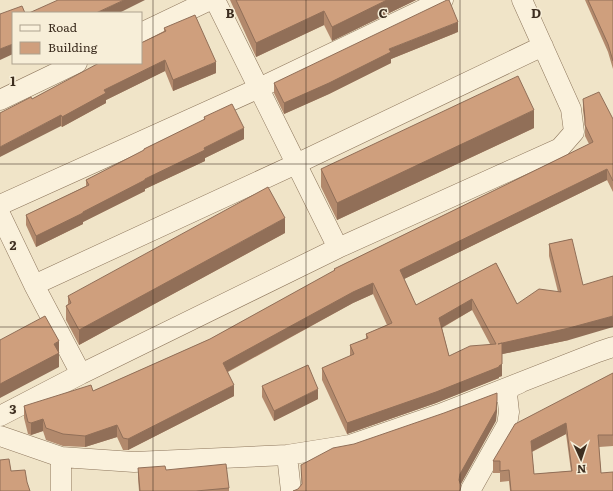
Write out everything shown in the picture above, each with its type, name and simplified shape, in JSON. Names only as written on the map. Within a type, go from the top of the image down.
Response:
[{"type":"street","points":[[142,33],[210,0]]},
{"type":"street","points":[[215,0],[338,248]]},
{"type":"street","points":[[0,205],[259,88],[443,0]]},
{"type":"street","points":[[0,416],[81,374],[338,248],[560,148],[574,132],[571,109],[522,0]]},
{"type":"street","points":[[34,285],[296,164],[543,46]]},
{"type":"street","points":[[0,100],[76,64]]},
{"type":"street","points":[[0,214],[34,285],[81,374]]},
{"type":"street","points":[[0,436],[61,457],[134,462],[287,455],[350,445],[440,414],[613,347]]},
{"type":"street","points":[[470,491],[507,425],[509,412],[507,394],[509,390],[511,387],[534,377]]},
{"type":"street","points":[[287,455],[291,491]]},
{"type":"street","points":[[61,457],[61,491]]},
{"type":"building","points":[[58,0],[124,0],[98,12],[31,12]]},
{"type":"building","points":[[236,0],[387,0],[332,27],[324,11],[256,43]]},
{"type":"building","points":[[449,0],[458,22],[389,49],[391,52],[329,83],[284,103],[274,83]]},
{"type":"building","points":[[588,0],[613,0],[613,61],[608,44]]},
{"type":"building","points":[[22,6],[25,12],[12,12],[12,44],[0,49],[0,14]]},
{"type":"building","points":[[195,15],[216,62],[173,80],[165,60],[104,90],[106,93],[62,117],[61,115],[0,147],[0,113],[31,97],[32,99],[97,64],[142,64],[142,43],[166,31],[164,28]]},
{"type":"building","points":[[518,76],[534,110],[337,203],[321,169]]},
{"type":"building","points":[[599,92],[613,119],[613,181],[607,169],[400,270],[416,305],[496,263],[517,304],[539,289],[561,292],[549,244],[572,239],[583,285],[613,276],[613,316],[569,328],[502,343],[502,364],[499,367],[436,392],[347,423],[322,368],[354,354],[350,345],[368,338],[366,334],[392,323],[373,283],[353,292],[223,363],[234,385],[128,439],[123,438],[117,425],[85,436],[63,434],[46,428],[43,419],[31,423],[28,422],[24,406],[91,385],[93,391],[210,339],[335,270],[334,269],[593,142],[585,125],[583,99]],"holes":[[[472,299],[496,344],[470,346],[449,356],[439,318]]]},
{"type":"building","points":[[232,104],[244,128],[204,148],[205,150],[145,179],[83,213],[36,236],[26,215],[89,185],[86,180],[205,119],[204,117]]},
{"type":"building","points":[[268,187],[285,218],[79,330],[66,306],[71,303],[68,296]]},
{"type":"building","points":[[45,316],[59,341],[54,344],[59,353],[0,384],[0,340]]},
{"type":"building","points":[[308,365],[318,389],[274,411],[262,386]]},
{"type":"building","points":[[613,373],[613,435],[598,435],[601,473],[613,472],[613,491],[511,491],[509,470],[500,471],[500,461],[493,461],[515,424]],"holes":[[[566,423],[572,471],[534,474],[531,441]]]},
{"type":"building","points":[[497,393],[496,410],[460,474],[460,491],[293,491],[298,489],[302,484],[301,465],[333,448],[354,444]]},
{"type":"building","points":[[9,459],[11,471],[25,470],[30,491],[0,491],[0,460]]},
{"type":"building","points":[[226,464],[229,488],[196,491],[140,491],[138,468],[165,466],[166,470]]}]
